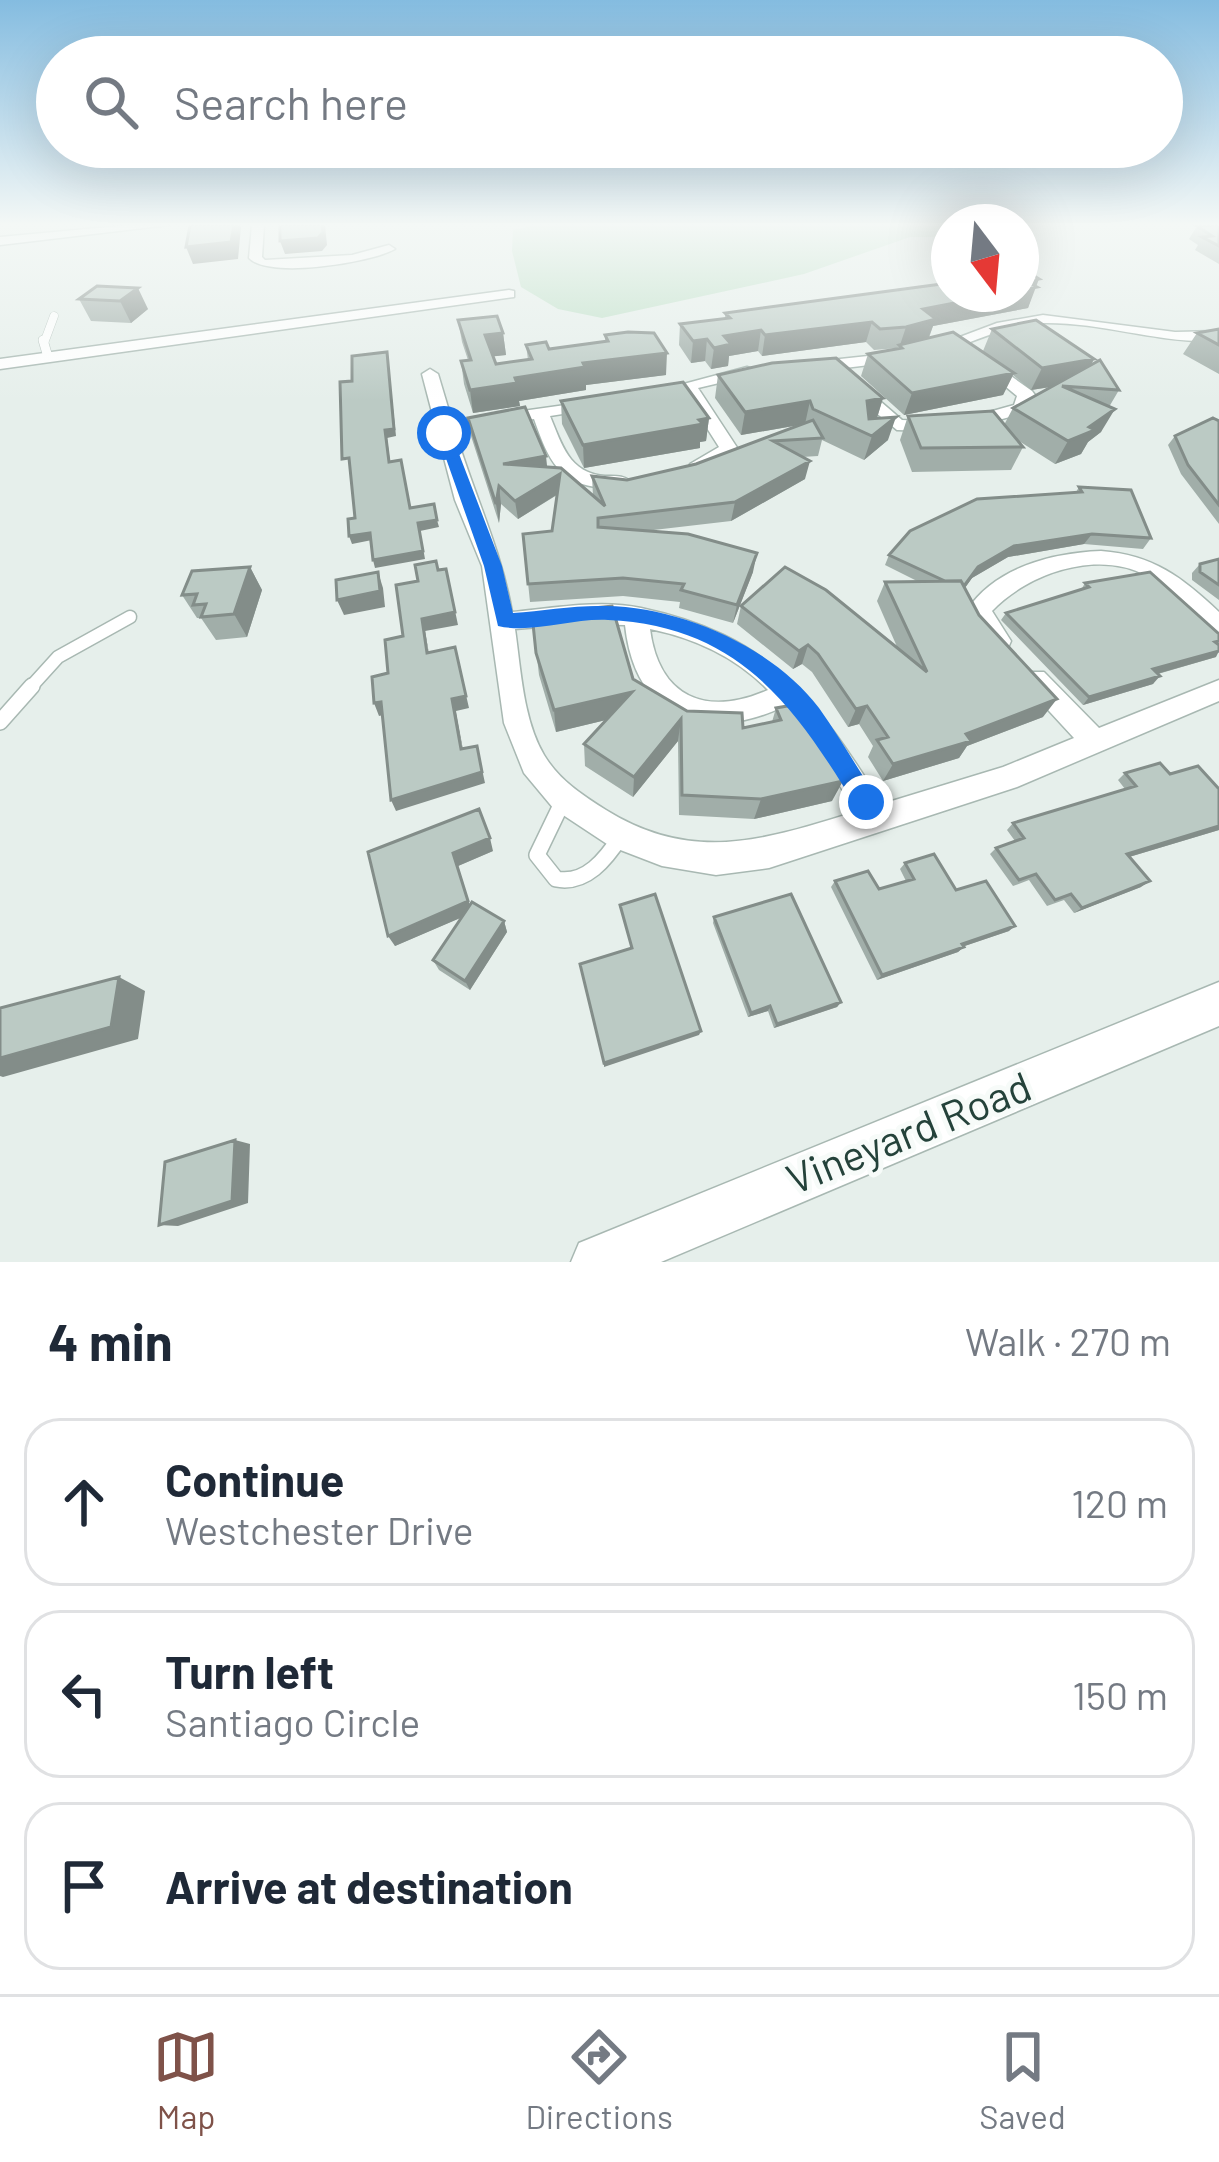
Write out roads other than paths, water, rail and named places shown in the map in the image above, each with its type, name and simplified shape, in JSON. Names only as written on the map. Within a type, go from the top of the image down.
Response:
[{"type":"street","points":[[0,364],[509,294]]},
{"type":"street","points":[[791,368],[957,344],[1013,323],[1071,320],[1174,337],[1219,337]]},
{"type":"street","points":[[834,365],[897,425],[979,424],[1028,401],[957,344]]},
{"type":"street","points":[[0,375],[99,362]]},
{"type":"street","points":[[443,428],[770,369]]},
{"type":"street","points":[[430,374],[443,428],[493,566],[517,723],[534,764],[564,800],[621,836],[662,851],[716,860],[769,854],[1007,778],[1219,690]]},
{"type":"street","points":[[674,475],[729,449],[689,387]]},
{"type":"street","points":[[540,413],[563,470],[574,479],[646,480]]},
{"type":"street","points":[[1093,740],[983,624],[979,610],[991,594],[1017,576],[1051,565],[1129,562],[1161,574],[1219,626]]},
{"type":"street","points":[[505,621],[573,614],[636,615],[719,642],[790,692],[825,735],[876,820]]},
{"type":"street","points":[[636,615],[641,660],[651,685],[693,712],[745,712],[790,692]]},
{"type":"street","name":"Vineyard Road","points":[[598,1262],[1219,1004]]},
{"type":"lane","points":[[48,357],[43,339],[54,316]]},
{"type":"lane","points":[[0,722],[58,657],[130,617]]},
{"type":"lane","points":[[564,800],[545,829],[537,855],[552,878],[568,883],[590,878],[621,836]]}]
